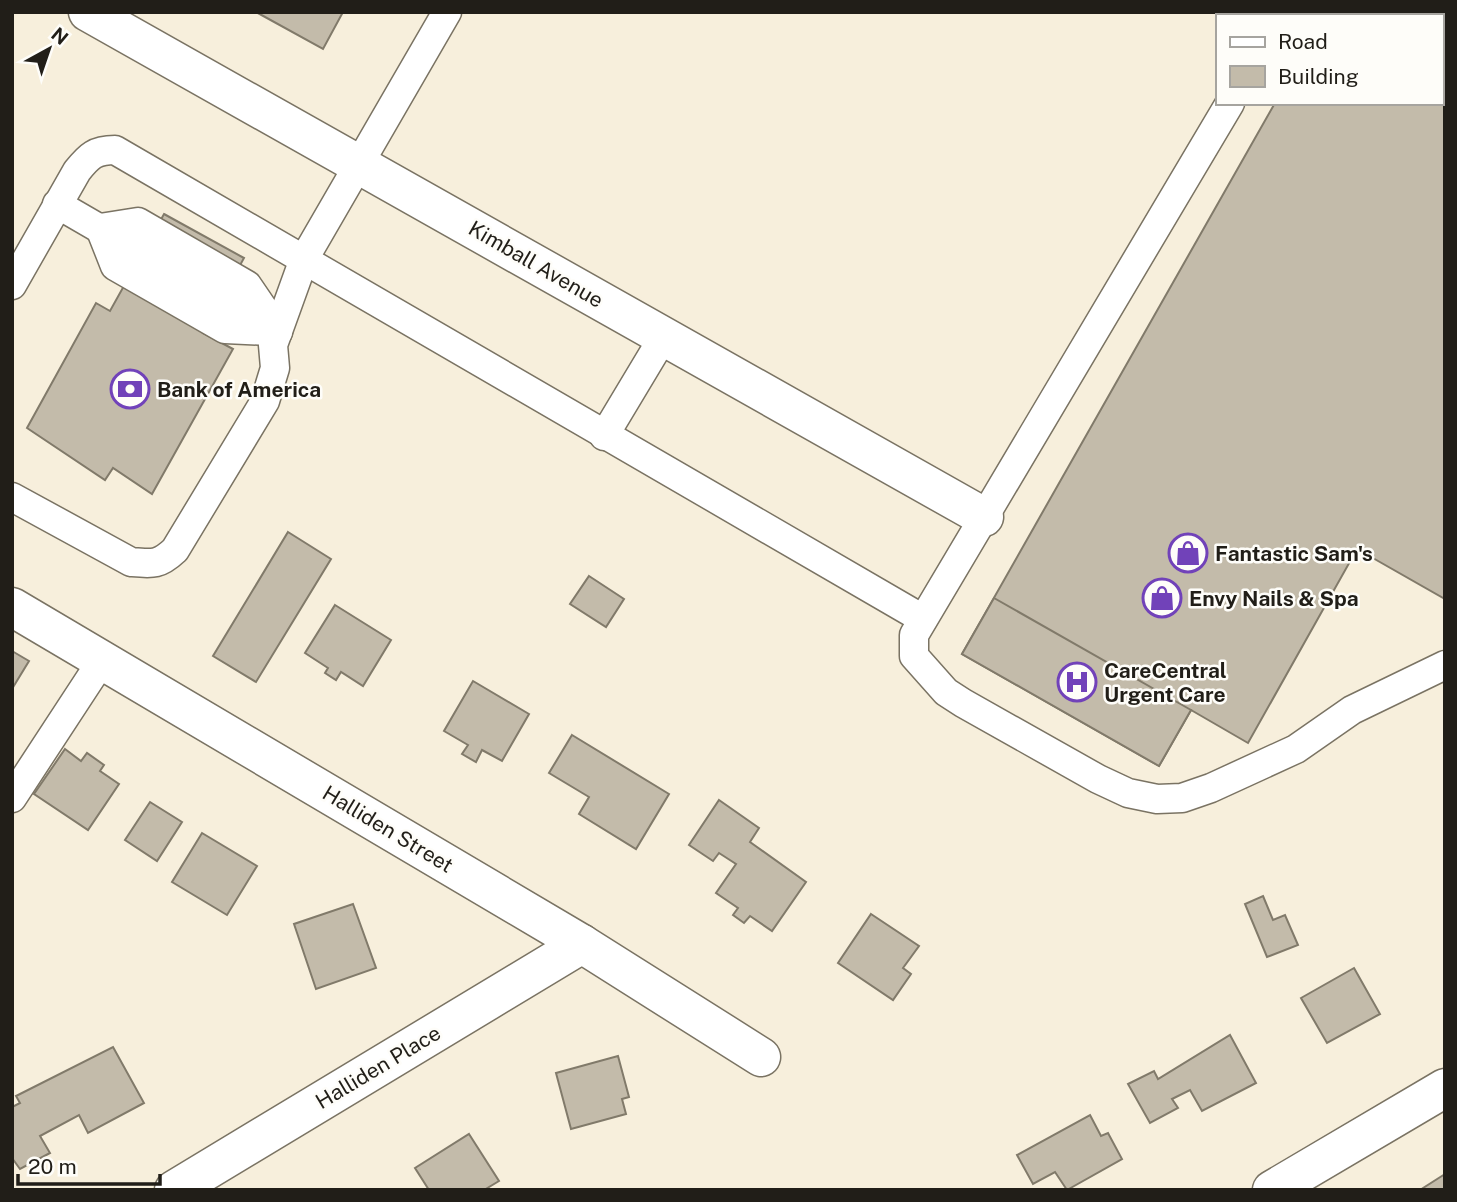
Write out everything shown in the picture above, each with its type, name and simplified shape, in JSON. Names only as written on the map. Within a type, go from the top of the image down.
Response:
[{"type":"street","name":"Kimball Avenue","points":[[88,12],[984,517]]},
{"type":"street","name":"Halliden Street","points":[[12,607],[582,944],[761,1058]]},
{"type":"street","name":"Halliden Place","points":[[174,1190],[582,944]]},
{"type":"street","points":[[1272,1190],[1445,1088]]},
{"type":"lane","points":[[12,498],[131,562],[163,562],[175,550],[265,401],[275,368],[273,345],[304,259],[447,12]]},
{"type":"lane","points":[[1229,105],[923,619],[914,635],[914,656],[946,692],[1098,779],[1129,793],[1157,799],[1182,798],[1211,788],[1296,748],[1352,710],[1445,665]]},
{"type":"lane","points":[[12,285],[57,204],[89,156],[100,150],[115,150],[923,619]]},
{"type":"lane","points":[[57,204],[278,332]]},
{"type":"lane","points":[[604,436],[664,336]]},
{"type":"lane","points":[[12,798],[103,659]]},
{"type":"building","points":[[256,12],[343,12],[323,49]]},
{"type":"building","points":[[1445,12],[1445,599],[1357,549],[1248,743],[1191,710],[1159,766],[962,654],[1274,105],[1443,105],[1443,14],[1326,14]]},
{"type":"building","name":"Bank of America","points":[[164,214],[244,258],[203,333],[233,349],[152,494],[113,468],[105,480],[27,428],[96,303],[110,311]]},
{"type":"building","points":[[288,532],[331,559],[256,682],[213,656]]},
{"type":"building","points":[[589,576],[624,599],[606,627],[570,604]]},
{"type":"building","name":"CareCentral Urgent Care","points":[[994,598],[1191,710],[1159,766],[962,654]]},
{"type":"building","points":[[335,605],[391,640],[363,686],[341,672],[336,680],[325,673],[328,668],[305,653]]},
{"type":"building","points":[[12,651],[29,661],[12,689]]},
{"type":"building","points":[[473,681],[529,714],[502,761],[482,750],[476,762],[462,754],[468,745],[444,731]]},
{"type":"building","points":[[572,735],[669,794],[636,849],[579,814],[589,797],[549,773]]},
{"type":"building","points":[[65,749],[81,761],[87,753],[104,765],[100,771],[119,784],[88,830],[34,794]]},
{"type":"building","points":[[719,800],[759,828],[750,842],[806,882],[772,931],[750,916],[744,923],[733,915],[738,908],[716,893],[736,864],[719,853],[713,861],[689,845]]},
{"type":"building","points":[[150,802],[182,822],[157,861],[125,840]]},
{"type":"building","points":[[202,833],[257,866],[227,915],[172,882]]},
{"type":"building","points":[[1263,896],[1273,920],[1285,915],[1298,945],[1267,957],[1245,904]]},
{"type":"building","points":[[353,904],[376,968],[316,989],[294,924]]},
{"type":"building","points":[[871,914],[919,946],[903,968],[911,974],[893,1000],[838,963]]},
{"type":"building","points":[[1354,968],[1380,1014],[1327,1043],[1301,998]]},
{"type":"building","points":[[1230,1035],[1256,1083],[1202,1111],[1190,1090],[1172,1099],[1178,1108],[1150,1123],[1128,1084],[1154,1071],[1158,1079]]},
{"type":"building","points":[[113,1047],[144,1103],[88,1133],[79,1115],[40,1136],[50,1153],[20,1169],[12,1158],[12,1107],[20,1103],[16,1096]]},
{"type":"building","points":[[618,1056],[629,1097],[622,1099],[626,1114],[571,1129],[556,1073]]},
{"type":"building","points":[[1090,1115],[1101,1136],[1108,1133],[1122,1159],[1067,1190],[1055,1172],[1033,1184],[1017,1155]]},
{"type":"building","points":[[469,1134],[499,1181],[484,1190],[429,1190],[415,1168]]},
{"type":"building","points":[[1445,1174],[1445,1190],[1420,1190]]},
{"type":"place","name":"Bank of America","points":[[130,389]]},
{"type":"place","name":"Fantastic Sam's","points":[[1188,553]]},
{"type":"place","name":"Envy Nails & Spa","points":[[1162,598]]},
{"type":"place","name":"CareCentral Urgent Care","points":[[1077,682]]}]
